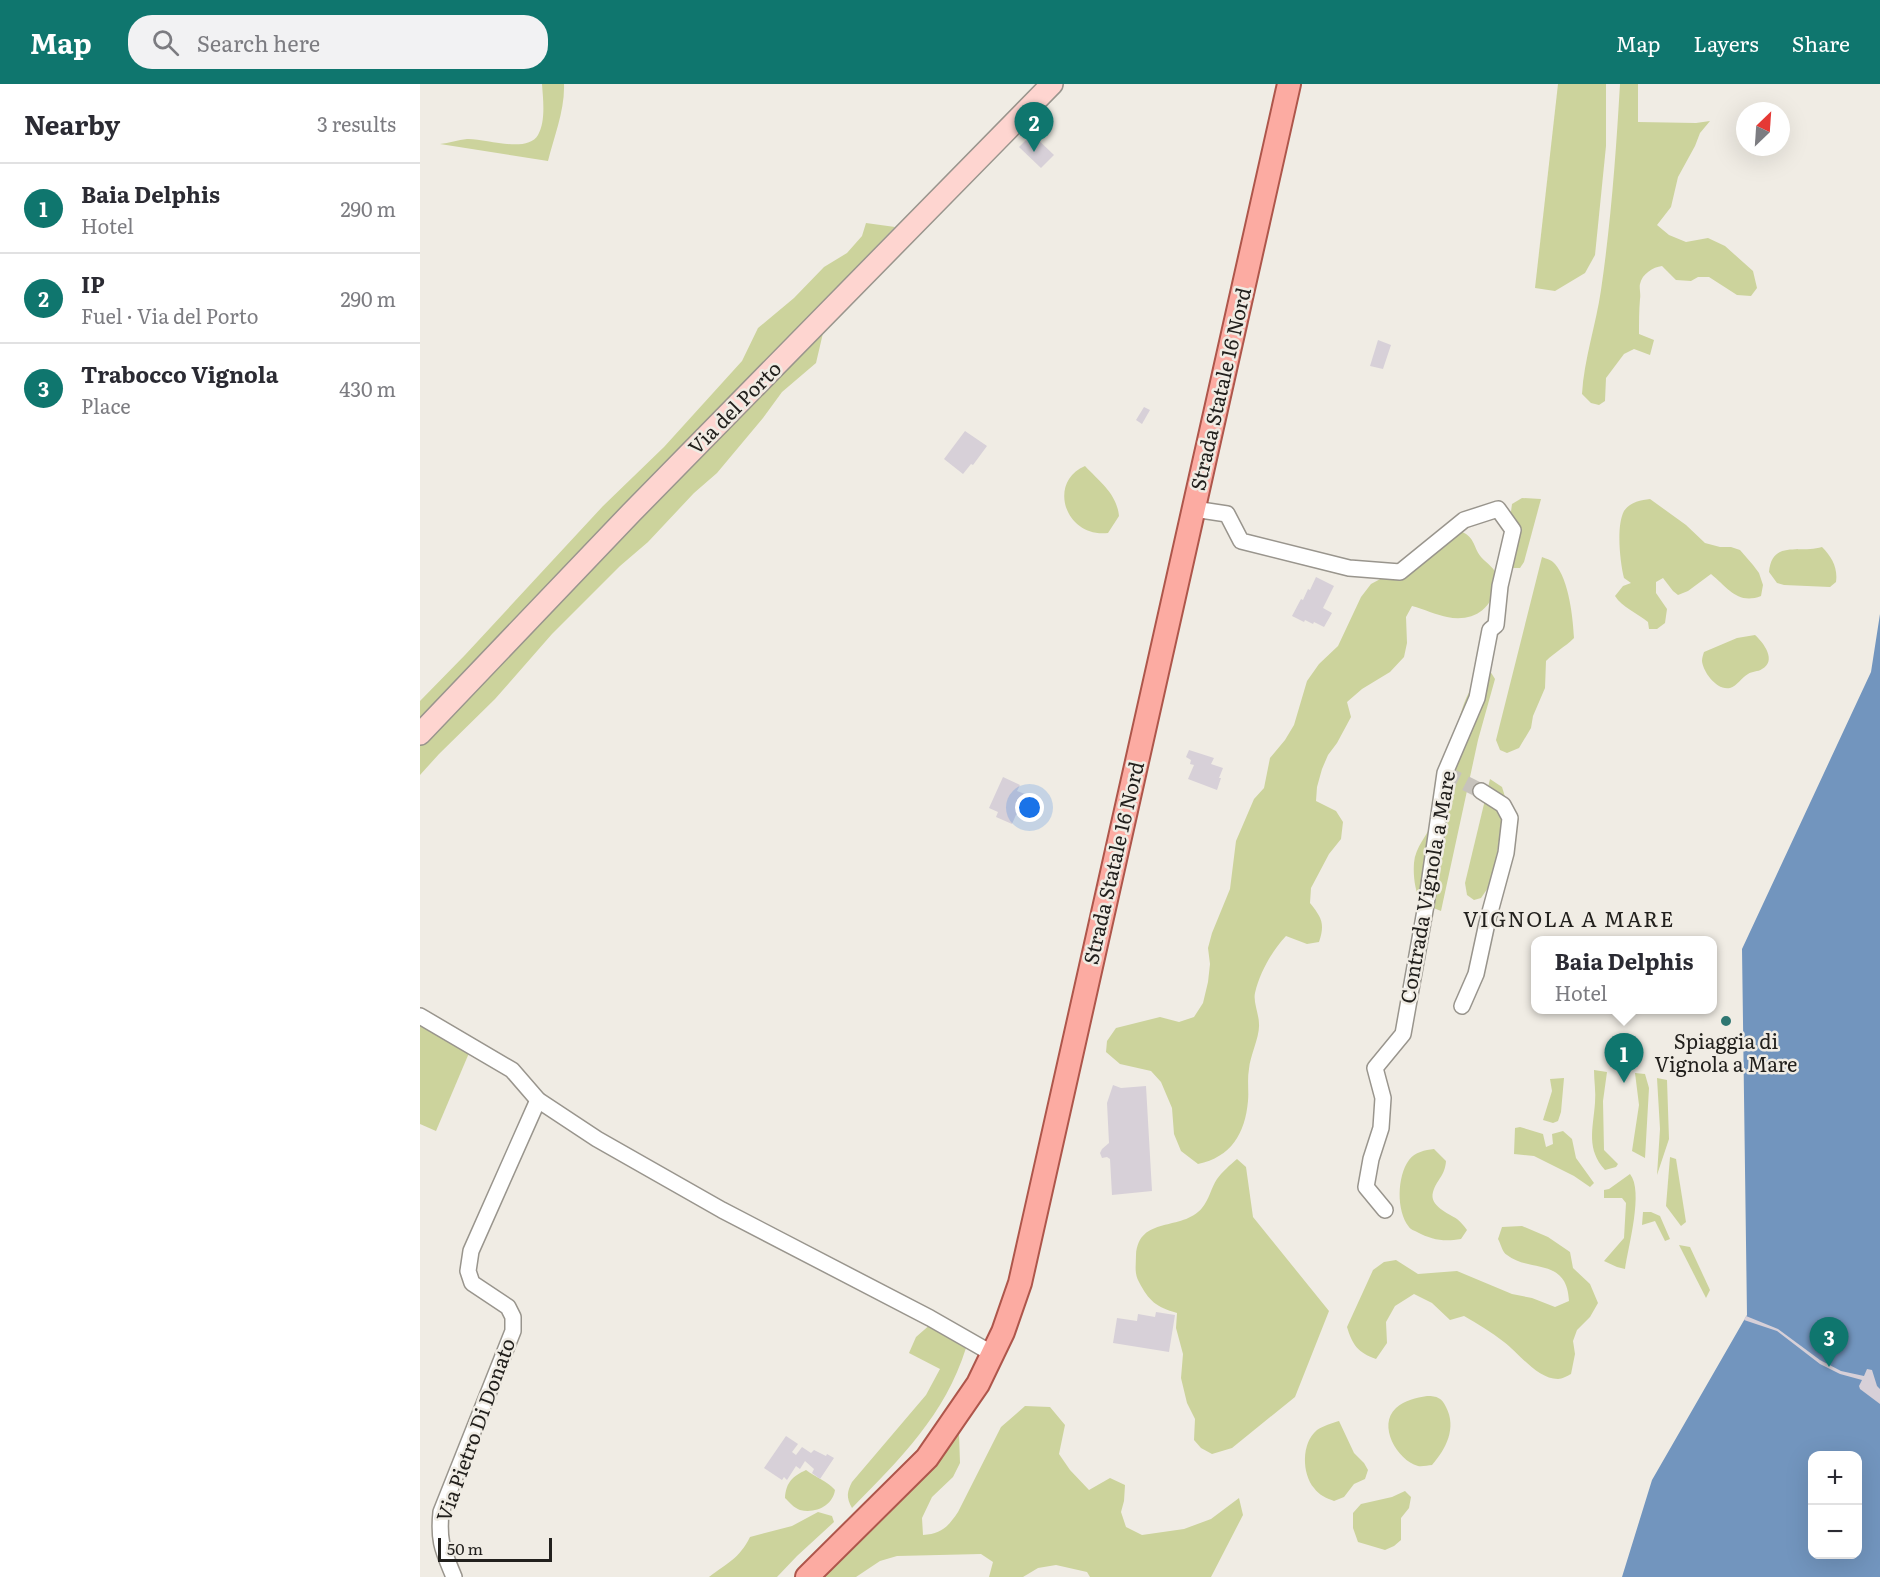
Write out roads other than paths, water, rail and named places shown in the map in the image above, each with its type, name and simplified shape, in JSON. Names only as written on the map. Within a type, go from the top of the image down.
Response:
[{"type":"main road","name":"Strada Statale 16 Nord","points":[[807,1577],[927,1458],[978,1384],[1003,1332],[1020,1283],[1289,84]]},
{"type":"street","name":"Via del Porto","points":[[420,734],[631,513],[1052,84]]},
{"type":"street","name":"Contrada Vignola a Mare","points":[[1194,509],[1227,514],[1241,541],[1348,568],[1400,572],[1464,520],[1498,509],[1513,530],[1500,586],[1496,625],[1490,630],[1477,698],[1445,773],[1426,905],[1402,1034],[1375,1068],[1383,1098],[1382,1128],[1371,1159],[1365,1187],[1385,1210]]},
{"type":"street","name":"Contrada Vignola a Mare","points":[[1462,1006],[1476,975],[1506,853],[1510,824],[1510,818],[1503,805],[1481,790]]},
{"type":"street","points":[[420,1016],[512,1070],[538,1100],[597,1139],[722,1210],[930,1318],[993,1354]]},
{"type":"street","name":"Via Pietro Di Donato","points":[[454,1577],[442,1550],[439,1533],[441,1512],[513,1330],[513,1317],[508,1307],[472,1283],[468,1271],[471,1251],[538,1100]]},
{"type":"water","points":[[1880,614],[1880,1577],[1622,1577],[1652,1480],[1747,1315],[1742,949],[1871,672]]},
{"type":"tunnel","points":[[1445,773],[1481,791]]},
{"type":"place","name":"IP","points":[[1034,152]]},
{"type":"place","name":"Spiaggia di Vignola a Mare","points":[[1726,1021]]},
{"type":"place","name":"Baia Delphis","points":[[1624,1083]]},
{"type":"place","name":"Trabocco Vignola","points":[[1829,1367]]},
{"type":"district","name":"VIGNOLA A MARE","points":[[1569,920]]}]
